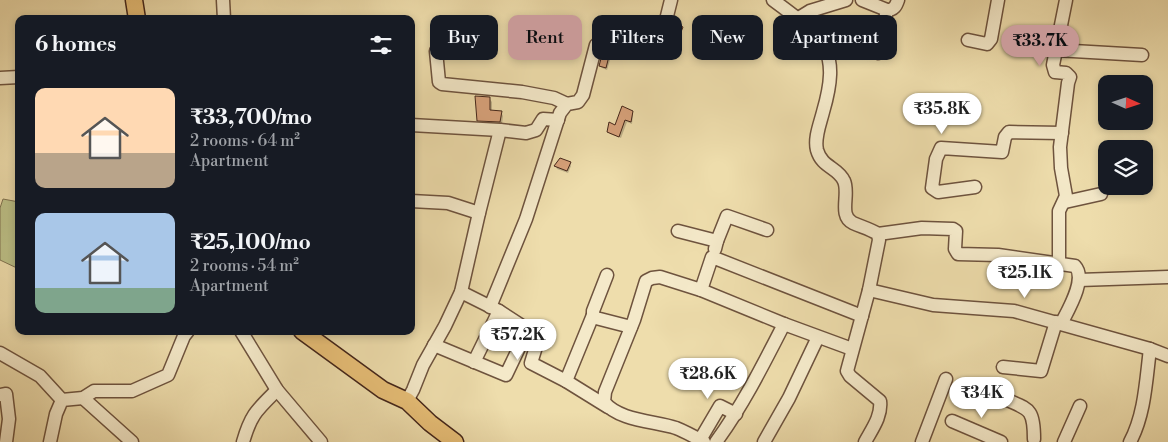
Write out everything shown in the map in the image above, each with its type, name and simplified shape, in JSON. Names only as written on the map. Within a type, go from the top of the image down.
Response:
[{"type":"main road","points":[[134,0],[136,15]]},
{"type":"main road","points":[[307,335],[383,390],[407,401],[430,423],[455,442]]},
{"type":"street","points":[[223,0],[224,15]]},
{"type":"street","points":[[667,15],[671,0]]},
{"type":"street","points":[[773,0],[792,15]]},
{"type":"street","points":[[804,15],[810,11],[846,0]]},
{"type":"street","points":[[862,0],[888,10],[892,10],[898,0]]},
{"type":"street","points":[[968,40],[987,44],[991,39],[998,0]]},
{"type":"street","points":[[1059,263],[1059,211],[1065,202],[1066,196],[1060,157],[1070,77],[1066,73],[1055,72],[1054,70],[1066,0]]},
{"type":"street","points":[[887,15],[888,10]]},
{"type":"street","points":[[1056,50],[1142,55]]},
{"type":"street","points":[[437,60],[439,82],[442,84],[522,92],[554,98],[568,104]]},
{"type":"street","points":[[474,362],[526,219],[558,120],[563,108],[568,104],[578,102],[583,96],[592,60]]},
{"type":"street","points":[[830,60],[831,66],[828,97],[817,136],[817,149],[822,161],[841,176],[845,182],[845,212],[848,219],[853,223],[870,228],[878,234],[879,240],[869,290],[847,371],[850,376],[880,401],[879,416],[865,442]]},
{"type":"street","points":[[0,78],[15,76]]},
{"type":"street","points":[[415,125],[500,130],[526,134],[536,130],[543,118],[558,120]]},
{"type":"street","points":[[407,401],[422,364],[434,345],[461,292],[500,130]]},
{"type":"street","points":[[975,187],[938,192],[932,188],[936,159],[941,148],[1002,152],[1005,137],[1009,132],[1062,134]]},
{"type":"street","points":[[1065,202],[1098,195]]},
{"type":"street","points":[[415,201],[448,203],[479,213]]},
{"type":"street","points":[[701,290],[727,216],[767,230]]},
{"type":"street","points":[[878,234],[922,228],[953,229],[957,234],[955,249],[958,254],[993,255],[1075,266],[1079,271],[1079,280],[1072,300],[1058,323],[1041,371],[1003,367]]},
{"type":"street","points":[[678,231],[717,241]]},
{"type":"street","points":[[712,257],[862,316]]},
{"type":"street","points":[[566,381],[593,315],[606,275]]},
{"type":"street","points":[[608,407],[604,402],[605,392],[631,327],[646,281],[652,278],[660,277],[701,290],[852,349]]},
{"type":"street","points":[[1079,280],[1168,277]]},
{"type":"street","points":[[869,290],[940,306],[1014,311],[1150,349],[1168,356]]},
{"type":"street","points":[[461,292],[494,309],[538,337],[531,363],[566,381],[608,407],[632,418],[677,429],[697,440],[720,406],[736,414]]},
{"type":"street","points":[[593,315],[596,318],[631,327]]},
{"type":"street","points":[[716,442],[736,414],[754,383],[784,324]]},
{"type":"street","points":[[434,345],[506,375],[528,331]]},
{"type":"street","points":[[62,400],[83,398],[94,391],[132,391],[168,375],[185,335]]},
{"type":"street","points":[[243,335],[277,390],[321,442]]},
{"type":"street","points":[[764,442],[789,398],[818,337]]},
{"type":"street","points":[[1130,442],[1138,426],[1143,403],[1150,349]]},
{"type":"street","points":[[0,353],[40,376],[62,400]]},
{"type":"street","points":[[922,442],[946,379]]},
{"type":"street","points":[[243,442],[249,422],[255,411],[277,390]]},
{"type":"street","points":[[0,395],[6,394],[9,419],[6,442]]},
{"type":"street","points":[[1001,397],[1029,411],[1033,416],[1035,441]]},
{"type":"street","points":[[83,398],[132,442]]},
{"type":"street","points":[[50,442],[56,414],[62,400]]},
{"type":"street","points":[[1064,442],[1080,406]]},
{"type":"street","points":[[952,421],[1001,442]]},
{"type":"green space","points":[[3,199],[15,201],[15,267],[0,260],[0,208]]},
{"type":"building","points":[[601,60],[608,60],[606,68],[599,66]]},
{"type":"building","points":[[475,96],[490,97],[490,110],[502,111],[500,122],[477,121]]},
{"type":"building","points":[[622,106],[633,111],[631,122],[625,120],[619,137],[607,132],[609,122],[615,125]]},
{"type":"building","points":[[560,158],[571,162],[567,171],[554,166]]}]
